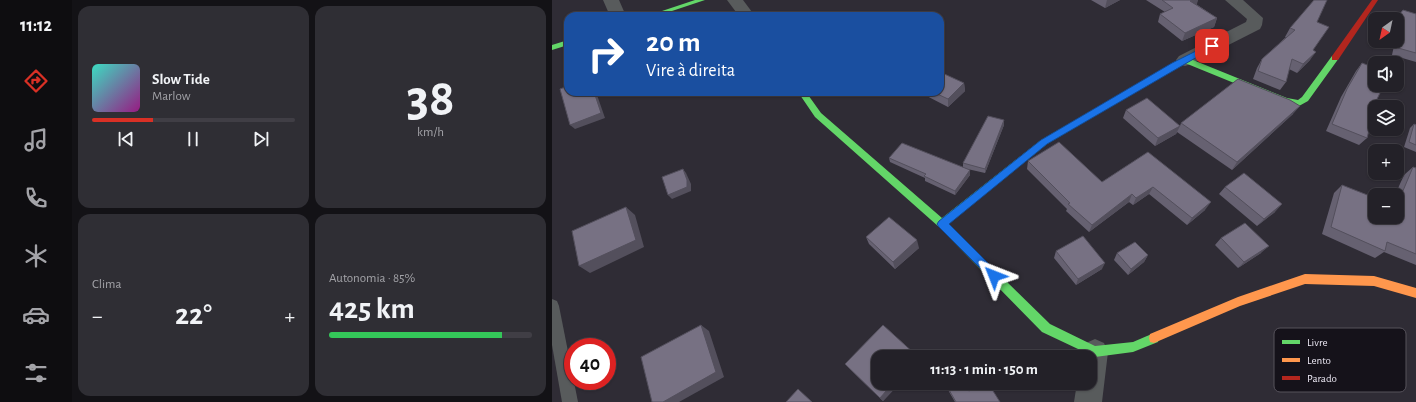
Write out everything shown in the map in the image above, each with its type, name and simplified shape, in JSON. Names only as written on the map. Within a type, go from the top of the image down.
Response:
[{"type":"street","points":[[611,0],[616,12]]},
{"type":"street","points":[[663,12],[702,0]]},
{"type":"street","points":[[735,0],[744,12]]},
{"type":"street","points":[[942,224],[1044,142],[1185,60],[1254,25],[1255,18],[1233,0]]},
{"type":"street","points":[[1185,60],[1286,101],[1299,103],[1305,99],[1375,0]]},
{"type":"street","points":[[552,48],[564,44]]},
{"type":"street","points":[[805,96],[818,115],[942,224],[1046,328],[1091,350]]},
{"type":"street","points":[[1097,352],[1133,347],[1238,302],[1305,279],[1374,281],[1416,293]]},
{"type":"street","points":[[1088,402],[1090,390]]},
{"type":"lane","points":[[552,306],[570,402]]},
{"type":"building","points":[[1162,0],[1192,0],[1190,1],[1217,18],[1185,33],[1160,14],[1173,8]]},
{"type":"building","points":[[1314,0],[1327,0],[1317,22],[1329,27],[1313,50],[1316,52],[1303,64],[1292,59],[1286,82],[1258,71],[1262,59],[1295,30],[1290,28]]},
{"type":"building","points":[[1403,10],[1416,14],[1416,53],[1398,48],[1404,48],[1404,12],[1401,12]]},
{"type":"building","points":[[1362,63],[1368,65],[1368,92],[1380,92],[1377,100],[1368,100],[1367,138],[1332,124],[1347,89]]},
{"type":"building","points":[[944,74],[964,83],[948,99],[942,96],[944,96]]},
{"type":"building","points":[[1238,79],[1290,100],[1300,106],[1237,162],[1181,123]]},
{"type":"building","points":[[564,88],[564,96],[595,96],[601,113],[570,125],[560,89]]},
{"type":"building","points":[[1147,98],[1180,126],[1158,138],[1126,110]]},
{"type":"building","points":[[988,116],[1004,120],[985,169],[963,163]]},
{"type":"building","points":[[1414,124],[1416,125],[1416,145],[1409,142]]},
{"type":"building","points":[[1059,142],[1102,182],[1148,152],[1211,202],[1192,218],[1153,187],[1136,198],[1132,194],[1092,225],[1068,204],[1070,203],[1028,161]]},
{"type":"building","points":[[902,143],[970,170],[955,191],[924,176],[926,174],[889,158]]},
{"type":"building","points":[[1413,167],[1416,168],[1416,254],[1387,242],[1385,251],[1331,227],[1342,185],[1368,195],[1368,224],[1404,224],[1404,188]]},
{"type":"building","points":[[683,169],[687,180],[687,187],[668,195],[662,177]]},
{"type":"building","points":[[1244,173],[1282,204],[1264,219],[1225,187]]},
{"type":"building","points":[[626,207],[636,240],[579,266],[572,231]]},
{"type":"building","points":[[889,217],[917,240],[893,262],[866,237]]},
{"type":"building","points":[[1245,223],[1269,246],[1244,262],[1221,238]]},
{"type":"building","points":[[1083,236],[1105,263],[1078,279],[1056,251]]},
{"type":"building","points":[[1135,242],[1148,255],[1131,269],[1117,253]]},
{"type":"building","points":[[701,325],[716,372],[663,402],[652,402],[641,357]]},
{"type":"building","points":[[883,325],[910,350],[871,350],[871,389],[845,364]]},
{"type":"building","points":[[798,389],[812,402],[786,402]]},
{"type":"building","points":[[872,390],[887,390],[880,398]]},
{"type":"building","points":[[949,390],[992,390],[1000,402],[956,402]]},
{"type":"traffic: fast","points":[[663,12],[702,0]]},
{"type":"traffic: fast","points":[[552,48],[564,44]]},
{"type":"traffic: fast","points":[[942,224],[1044,142],[1185,60],[1286,101],[1299,103],[1305,99],[1335,58]]},
{"type":"traffic: fast","points":[[805,96],[818,115],[942,224],[1046,328],[1095,352],[1133,347],[1154,338]]},
{"type":"traffic: slow","points":[[1154,338],[1238,302],[1305,279],[1374,281],[1416,293]]},
{"type":"traffic: jam","points":[[1335,58],[1375,0]]},
{"type":"route","points":[[994,276],[942,224],[1044,142],[1175,65],[1212,46]]}]
